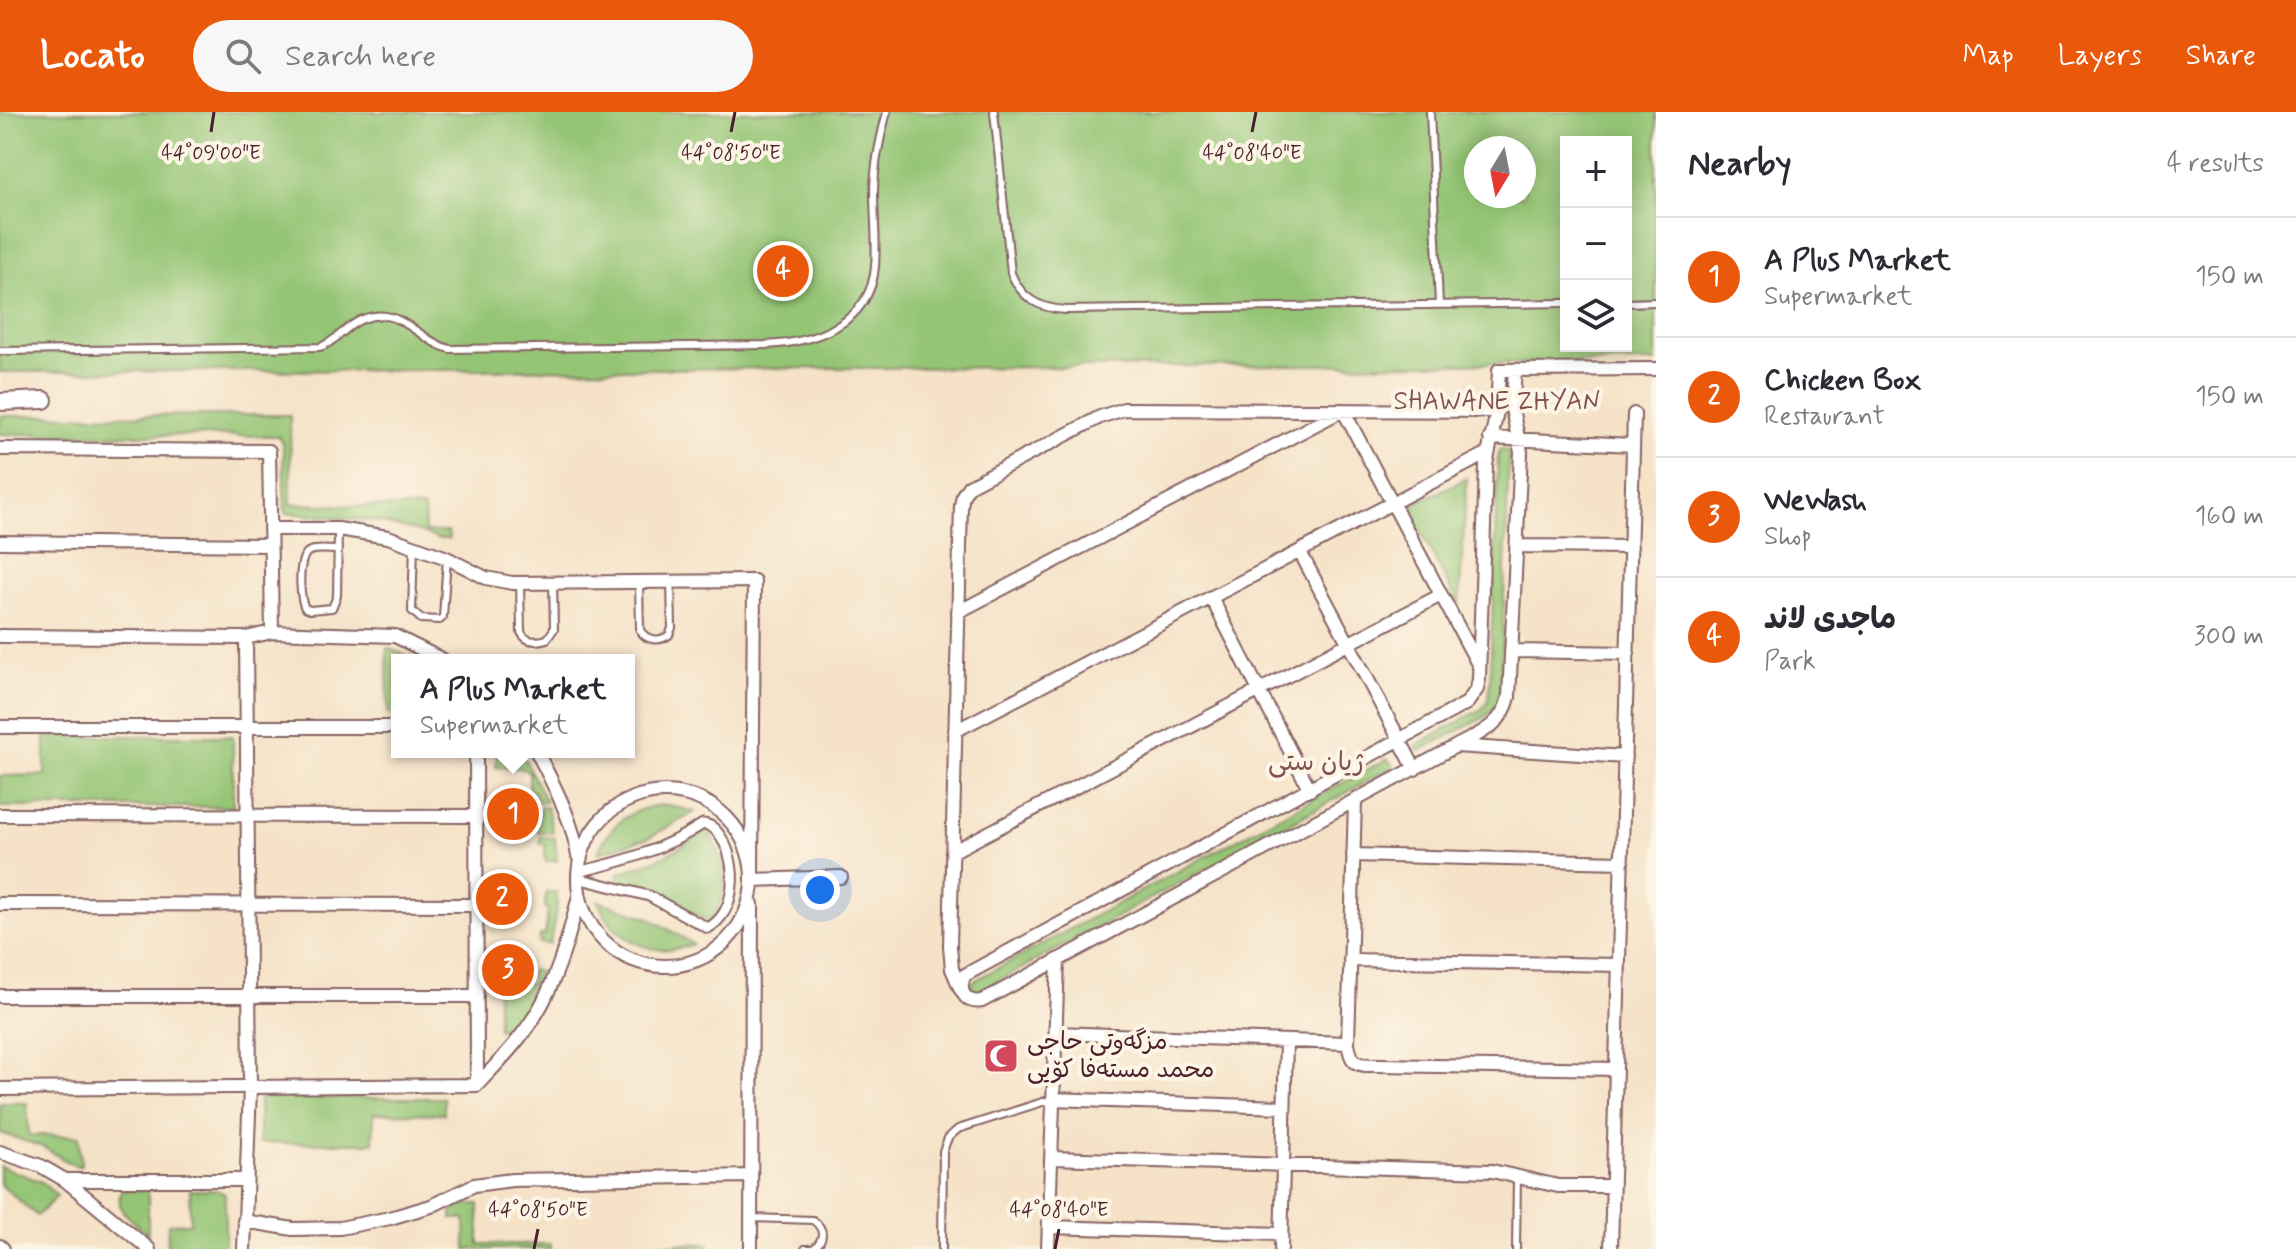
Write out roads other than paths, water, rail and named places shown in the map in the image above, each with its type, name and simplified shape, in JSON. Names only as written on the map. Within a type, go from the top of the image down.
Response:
[{"type":"street","points":[[961,990],[965,975],[1467,703],[1477,689],[1488,453],[1497,411],[1499,370],[1656,369]]},
{"type":"street","points":[[1497,411],[1124,409],[1100,417],[978,480],[965,490],[961,501],[950,958],[963,994],[972,1001],[982,1001],[1415,769],[1491,727],[1503,714],[1509,697],[1520,440],[1512,409],[1515,370]]},
{"type":"street","points":[[0,402],[44,400]]},
{"type":"street","points":[[1343,410],[1479,667]]},
{"type":"street","points":[[958,612],[1343,410]]},
{"type":"street","points":[[1611,1249],[1634,414]]},
{"type":"street","points":[[1490,438],[1633,445]]},
{"type":"street","points":[[0,449],[269,451],[272,632]]},
{"type":"street","points":[[955,731],[1488,453]]},
{"type":"street","points":[[270,529],[338,529],[388,537],[447,558],[486,578],[520,583],[754,581],[751,1249]]},
{"type":"street","points":[[0,542],[270,545]]},
{"type":"street","points":[[1516,546],[1631,547]]},
{"type":"street","points":[[1300,552],[1415,769]]},
{"type":"street","points":[[952,852],[1441,595]]},
{"type":"street","points":[[1211,597],[1310,790]]},
{"type":"street","points":[[0,636],[246,638],[272,632],[395,636],[431,654]]},
{"type":"street","points":[[244,1249],[250,1087],[246,638]]},
{"type":"street","points":[[1511,651],[1628,653]]},
{"type":"street","points":[[0,727],[391,727]]},
{"type":"street","points":[[1456,746],[1625,757]]},
{"type":"street","points":[[476,758],[477,1085]]},
{"type":"street","points":[[540,758],[575,833],[579,896],[584,914],[597,934],[615,952],[639,963],[665,967],[691,963],[714,952],[733,934],[746,912],[752,880],[747,850],[736,829],[715,807],[693,797],[669,792],[639,796],[612,810],[596,825],[585,842],[578,870]]},
{"type":"street","points":[[1355,801],[1348,1043],[1354,1062],[1360,1065],[1616,1069]]},
{"type":"street","points":[[0,815],[477,816]]},
{"type":"street","points":[[569,819],[579,829],[596,825]]},
{"type":"street","points":[[707,824],[725,843],[733,876],[725,909],[708,928],[649,896],[578,870],[614,864],[650,853],[707,824]]},
{"type":"street","points":[[1353,855],[1622,862]]},
{"type":"street","points":[[752,880],[841,877]]},
{"type":"street","points":[[0,1089],[477,1085],[511,1049],[543,1003],[568,941],[579,896]]},
{"type":"street","points":[[0,904],[477,905]]},
{"type":"street","points":[[568,941],[574,933],[583,930],[597,934]]},
{"type":"street","points":[[1048,1249],[1058,960]]},
{"type":"street","points":[[1350,960],[1619,965]]},
{"type":"street","points":[[0,996],[477,996]]},
{"type":"street","points":[[1056,1033],[1348,1043]]},
{"type":"street","points":[[1281,1249],[1286,1041]]},
{"type":"street","points":[[1053,1099],[1284,1107]]},
{"type":"street","points":[[0,1152],[41,1166],[65,1180],[149,1249]]},
{"type":"street","points":[[1051,1158],[1492,1171],[1558,1186],[1613,1186]]},
{"type":"street","points":[[244,1221],[293,1229],[340,1228],[431,1206],[474,1185],[512,1180],[751,1176]]},
{"type":"street","points":[[65,1180],[246,1180]]},
{"type":"street","points":[[1049,1227],[1281,1234]]},
{"type":"lane","points":[[0,351],[320,347],[332,342],[356,322],[380,315],[397,318],[412,326],[431,343],[450,349],[765,345],[803,340],[828,332],[845,322],[860,307],[870,289],[875,268],[876,168],[887,112]]},
{"type":"lane","points":[[994,112],[1011,273],[1025,295],[1042,307],[1065,310],[1560,303]]},
{"type":"lane","points":[[1430,112],[1439,304]]},
{"type":"lane","points":[[1632,303],[1656,302]]},
{"type":"lane","points":[[338,529],[338,550],[335,604],[325,610],[305,608],[301,596],[304,555],[309,551],[338,550]]},
{"type":"lane","points":[[414,545],[412,611],[421,619],[440,620],[443,617],[447,558]]},
{"type":"lane","points":[[639,582],[640,630],[648,639],[658,640],[669,635],[672,628],[671,581]]},
{"type":"lane","points":[[520,583],[521,632],[529,641],[541,641],[547,639],[554,629],[553,582]]},
{"type":"lane","points":[[942,1249],[943,1151],[948,1138],[958,1129],[1053,1099]]},
{"type":"lane","points":[[1516,1249],[1517,1176]]},
{"type":"lane","points":[[751,1218],[813,1220],[820,1225],[822,1239],[813,1249],[805,1249]]},
{"type":"place","name":"ماجدی لاند","points":[[783,271]]},
{"type":"place","name":"A Plus Market","points":[[513,814]]},
{"type":"place","name":"Chicken Box","points":[[502,899]]},
{"type":"place","name":"WeWash","points":[[508,970]]},
{"type":"place","name":"مزگەوتی حاجی محمد مستەفا کۆیی","points":[[1001,1056]]},
{"type":"district","name":"SHAWANE ZHYAN","points":[[1497,402]]},
{"type":"district","name":"ژیان ستی","points":[[1316,763]]}]
